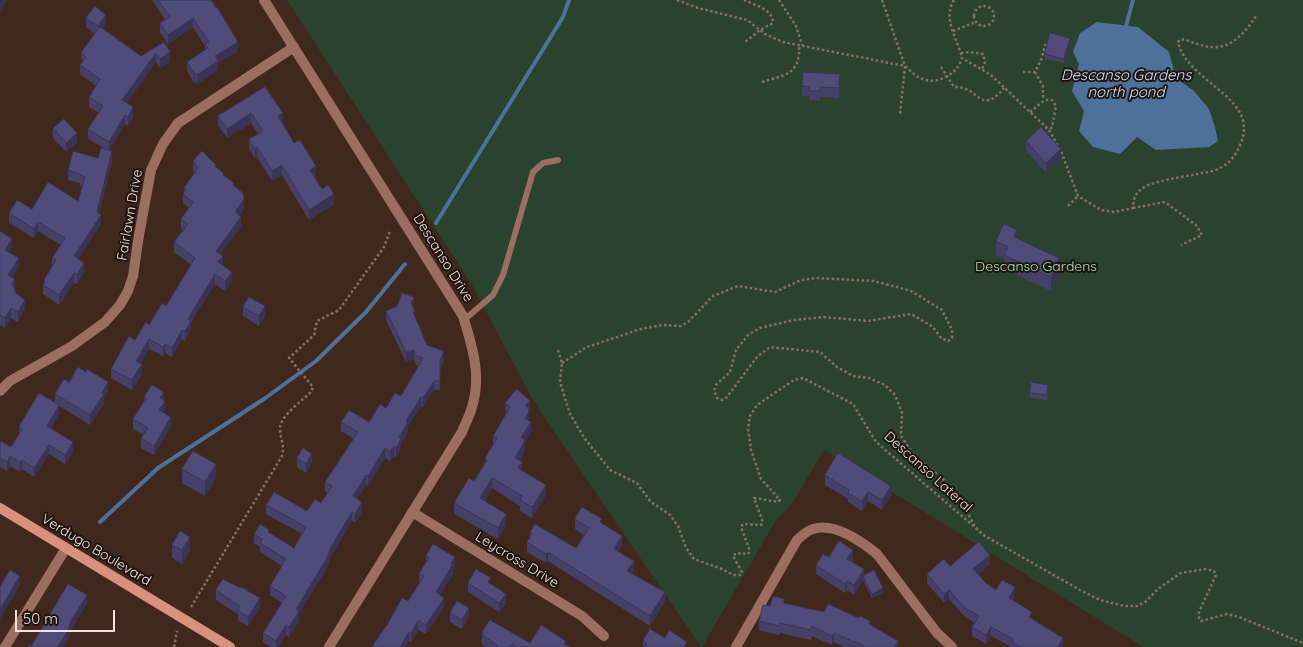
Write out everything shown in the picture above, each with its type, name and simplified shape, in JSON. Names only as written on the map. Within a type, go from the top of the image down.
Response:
[{"type":"main road","name":"Verdugo Boulevard","points":[[0,508],[230,647]]},
{"type":"street","name":"Descanso Drive","points":[[264,0],[439,274],[464,320],[476,366],[476,387],[472,407],[462,432],[329,647]]},
{"type":"street","name":"Fairlawn Drive","points":[[0,391],[10,381],[72,346],[105,322],[120,305],[134,276],[138,235],[152,170],[162,144],[178,123],[294,47]]},
{"type":"street","name":"Leycross Drive","points":[[412,512],[582,616],[604,636]]},
{"type":"street","points":[[736,647],[796,540],[806,532],[822,528],[835,529],[852,537],[877,554],[937,633],[952,647]]},
{"type":"street","points":[[5,647],[66,548]]},
{"type":"lane","points":[[464,320],[493,295],[503,275],[533,172],[542,163],[558,160]]},
{"type":"path","points":[[677,0],[698,8],[747,20],[760,30],[783,42],[905,66],[912,73],[930,82],[946,77],[960,66],[962,58],[951,25],[950,7],[954,0]]},
{"type":"path","points":[[744,0],[770,13],[773,23],[760,30],[745,42]]},
{"type":"path","points":[[762,82],[784,76],[793,70],[798,60],[800,45],[796,26],[779,0]]},
{"type":"path","points":[[882,0],[905,66],[900,115]]},
{"type":"path","points":[[982,6],[990,8],[995,16],[989,26],[982,26],[976,22],[974,14],[982,6]]},
{"type":"path","points":[[1133,208],[1137,192],[1142,188],[1156,183],[1219,169],[1230,161],[1238,149],[1244,137],[1245,125],[1242,114],[1234,104],[1182,56],[1178,42],[1181,39],[1211,47],[1221,47],[1234,41],[1248,28],[1256,16]]},
{"type":"path","points":[[953,31],[976,22]]},
{"type":"path","points":[[1035,72],[1046,43],[1049,43]]},
{"type":"path","points":[[961,54],[968,52],[983,54],[985,62],[982,70]]},
{"type":"path","points":[[962,58],[982,70],[1004,88],[1049,130],[1061,151],[1078,196],[1101,210],[1116,212],[1165,202],[1197,226],[1202,235],[1181,245]]},
{"type":"path","points":[[941,67],[954,87],[964,87],[985,101],[995,98],[1004,88]]},
{"type":"path","points":[[1023,72],[1035,72]]},
{"type":"path","points":[[1035,72],[1043,86],[1043,102]]},
{"type":"path","points":[[783,80],[784,76]]},
{"type":"path","points":[[1030,112],[1043,102],[1052,100],[1056,106],[1052,127],[1049,130]]},
{"type":"path","points":[[1068,206],[1078,196]]},
{"type":"path","points":[[191,607],[282,456],[284,449],[280,427],[282,419],[312,392],[312,386],[289,358],[314,336],[317,321],[339,310],[384,247],[390,231]]},
{"type":"path","points":[[562,363],[587,347],[641,330],[662,325],[681,326],[688,322],[713,296],[738,286],[774,292],[801,280],[817,278],[874,281],[911,291],[942,310],[952,330],[952,338],[948,341],[941,338],[932,327],[910,314],[868,320],[823,317],[794,320],[760,328],[748,335],[736,350],[730,372],[716,385],[714,391],[717,398],[722,400],[728,397],[757,356],[770,347],[820,352],[837,367],[853,376],[869,378],[885,385],[895,395],[902,413],[901,436],[913,454],[942,478],[965,508],[976,528]]},
{"type":"path","name":"Descanso Lateral","points":[[558,350],[562,363],[560,382],[570,414],[585,439],[610,470],[637,483],[650,501],[670,515],[678,526],[686,548],[694,559],[722,568],[734,575],[740,575],[742,572],[733,556],[736,553],[748,554],[750,551],[741,527],[742,524],[761,525],[763,522],[754,498],[778,502],[780,500],[761,478],[751,450],[748,428],[750,416],[757,405],[794,380],[803,378],[853,404],[876,442],[986,536],[1080,590],[1100,600],[1124,606],[1138,606],[1146,602],[1158,589],[1181,573],[1206,569],[1214,571],[1216,575],[1199,612],[1198,618],[1201,621],[1227,614],[1303,643]]},
{"type":"path","points":[[174,647],[177,630]]},
{"type":"green space","name":"Descanso Gardens","points":[[287,0],[1303,0],[1303,647],[1143,647],[824,450],[790,507],[776,520],[701,647],[534,402],[472,285]]},
{"type":"water","name":"Descanso Gardens north pond","points":[[1097,22],[1138,27],[1169,52],[1176,78],[1194,91],[1209,109],[1218,141],[1209,147],[1156,150],[1137,137],[1120,154],[1093,147],[1079,131],[1084,111],[1072,91],[1079,64],[1073,52],[1080,33]]},
{"type":"building","points":[[158,0],[211,0],[238,42],[215,56],[218,61],[197,75],[194,74],[187,62],[208,48],[205,44],[209,42],[193,18],[168,35],[160,23],[170,17]]},
{"type":"building","points":[[95,6],[106,15],[98,26],[86,18]]},
{"type":"building","points":[[100,27],[141,56],[164,42],[170,52],[160,59],[156,53],[122,100],[133,107],[128,117],[125,115],[109,142],[88,129],[103,106],[89,97],[100,79],[80,65],[86,57],[81,53]]},
{"type":"building","points":[[1050,33],[1070,38],[1064,59],[1045,54]]},
{"type":"building","points":[[803,72],[840,74],[839,88],[820,87],[820,91],[809,91],[809,87],[802,86]]},
{"type":"building","points":[[265,87],[283,113],[278,116],[294,143],[300,140],[316,166],[310,170],[322,189],[328,185],[334,194],[309,210],[282,165],[272,171],[257,147],[255,149],[249,139],[263,131],[251,113],[227,129],[218,116]]},
{"type":"building","points":[[64,119],[77,133],[66,143],[53,128]]},
{"type":"building","points":[[1041,127],[1061,149],[1046,163],[1026,141]]},
{"type":"building","points":[[101,148],[112,151],[97,212],[101,215],[74,256],[84,263],[77,275],[74,273],[59,295],[43,285],[56,260],[52,258],[65,238],[38,222],[34,229],[9,213],[17,200],[32,209],[48,182],[78,201],[85,177],[68,170],[73,151],[98,158]]},
{"type":"building","points":[[202,151],[223,175],[243,193],[244,199],[235,212],[241,217],[216,251],[223,256],[218,262],[232,272],[225,281],[215,274],[188,319],[191,321],[185,331],[182,330],[172,348],[165,344],[163,347],[149,339],[136,361],[142,364],[132,380],[111,369],[129,336],[135,340],[146,322],[149,325],[162,303],[166,306],[195,258],[174,242],[188,224],[181,219],[193,202],[183,194],[186,189],[184,188],[198,168],[193,161]]},
{"type":"building","points":[[1004,224],[1017,230],[1014,237],[1059,258],[1051,277],[1004,255],[1008,247],[996,241]]},
{"type":"building","points":[[0,231],[12,239],[5,250],[19,258],[8,275],[15,279],[12,283],[16,293],[25,300],[18,312],[11,308],[5,318],[0,315]]},
{"type":"building","points":[[402,293],[414,297],[411,304],[415,311],[413,312],[427,345],[444,351],[440,361],[440,381],[434,381],[423,398],[421,397],[406,421],[408,422],[399,437],[401,439],[396,448],[394,446],[390,452],[385,448],[368,476],[366,475],[353,496],[362,502],[355,514],[352,512],[331,547],[327,558],[296,609],[299,611],[289,627],[286,625],[276,641],[263,633],[286,596],[270,586],[286,559],[260,543],[262,539],[254,534],[260,524],[269,530],[268,532],[294,548],[306,527],[266,505],[274,492],[307,511],[315,499],[321,503],[332,486],[325,482],[358,432],[341,422],[349,410],[369,422],[380,404],[386,408],[395,393],[401,396],[423,358],[416,356],[414,350],[406,352],[386,311],[397,306]]},
{"type":"building","points":[[249,297],[265,306],[259,316],[243,307]]},
{"type":"building","points":[[78,367],[86,372],[87,369],[108,382],[102,393],[104,394],[90,415],[55,394],[64,379],[69,382]]},
{"type":"building","points":[[1031,382],[1048,385],[1047,395],[1030,393]]},
{"type":"building","points":[[152,385],[164,392],[160,398],[165,401],[159,410],[171,417],[154,446],[141,438],[148,428],[133,419]]},
{"type":"building","points":[[517,389],[530,401],[525,406],[529,408],[529,412],[525,418],[531,422],[521,437],[525,440],[515,458],[522,462],[518,468],[546,485],[532,507],[520,500],[522,496],[492,478],[480,498],[506,514],[498,528],[454,503],[469,478],[474,481],[487,460],[485,458],[497,438],[493,436],[510,407],[505,403]]},
{"type":"building","points":[[39,393],[59,405],[47,426],[73,442],[65,455],[49,445],[34,468],[22,460],[20,462],[10,456],[7,462],[0,458],[0,443],[1,441],[11,447],[22,429],[19,427]]},
{"type":"building","points":[[303,448],[312,454],[306,464],[297,458]]},
{"type":"building","points":[[193,451],[216,464],[205,482],[182,469]]},
{"type":"building","points":[[838,453],[891,486],[882,500],[868,492],[862,501],[848,493],[849,490],[825,475]]},
{"type":"building","points":[[582,507],[602,519],[600,522],[622,536],[614,549],[634,561],[627,571],[665,592],[650,616],[548,552],[546,554],[527,542],[535,524],[576,548],[589,528],[575,519]]},
{"type":"building","points":[[180,531],[190,537],[182,550],[172,545]]},
{"type":"building","points":[[839,541],[853,550],[847,559],[864,569],[854,585],[847,581],[845,584],[816,565],[823,554],[829,557]]},
{"type":"building","points":[[979,542],[990,555],[973,569],[986,583],[996,590],[1002,580],[1015,587],[1009,598],[1032,612],[1029,617],[1063,638],[1058,647],[1021,647],[1012,642],[1013,639],[991,627],[986,635],[972,627],[979,616],[965,608],[949,590],[944,594],[927,574],[944,559],[950,566]]},
{"type":"building","points":[[433,544],[455,557],[451,563],[453,564],[436,592],[444,598],[426,625],[418,621],[400,647],[372,647],[402,598],[408,601],[424,576],[419,574],[429,557],[426,556]]},
{"type":"building","points":[[476,569],[491,578],[488,582],[506,594],[499,603],[468,583]]},
{"type":"building","points":[[10,570],[20,576],[0,609],[0,587]]},
{"type":"building","points":[[874,570],[883,588],[872,594],[863,576]]},
{"type":"building","points":[[223,579],[260,598],[248,617],[238,610],[240,606],[216,590]]},
{"type":"building","points":[[68,584],[87,595],[58,647],[28,647],[29,645],[31,646]]},
{"type":"building","points":[[773,596],[784,599],[784,603],[824,612],[828,604],[870,621],[869,624],[898,641],[894,647],[865,647],[834,633],[832,636],[812,626],[811,630],[780,623],[779,626],[759,621],[763,605],[770,606]]},
{"type":"building","points":[[457,601],[469,608],[462,620],[450,613]]},
{"type":"building","points":[[490,620],[530,643],[541,625],[566,641],[564,644],[570,647],[517,647],[512,644],[510,647],[496,647],[497,645],[482,635]]},
{"type":"building","points":[[650,629],[665,638],[669,630],[687,642],[684,647],[643,647],[647,644],[643,641]]},
{"type":"waterway","points":[[436,223],[563,17],[569,0]]},
{"type":"waterway","points":[[1126,26],[1133,0]]},
{"type":"waterway","points":[[100,522],[158,468],[264,399],[316,361],[366,312],[405,264]]}]
